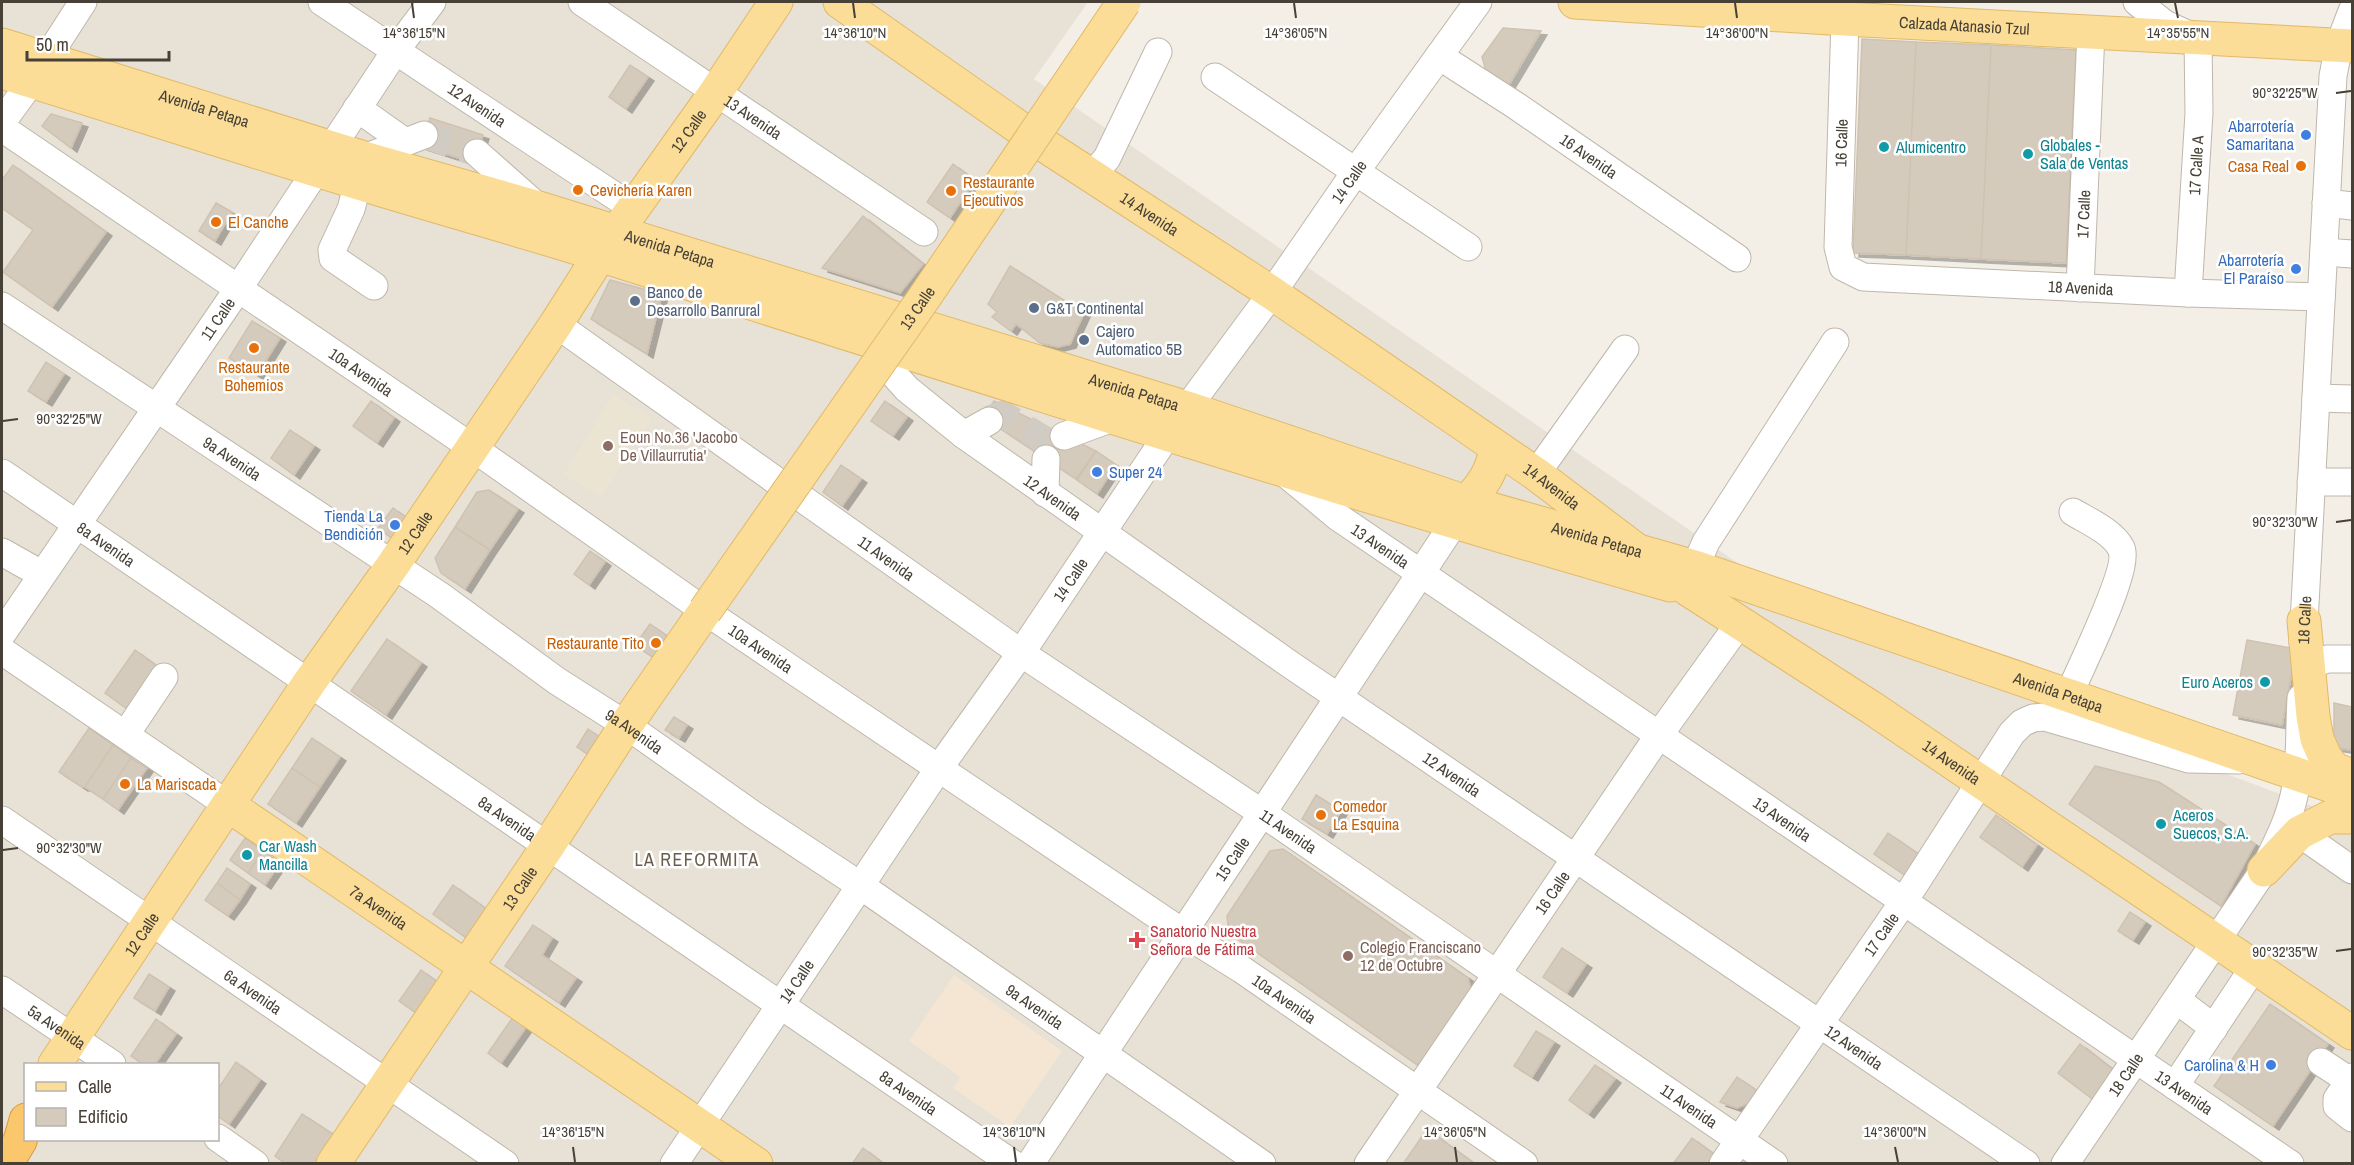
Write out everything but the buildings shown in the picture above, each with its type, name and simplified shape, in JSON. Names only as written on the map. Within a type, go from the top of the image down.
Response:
[{"type":"highway","points":[[2,1119],[24,1109]]},
{"type":"highway","points":[[6,1164],[20,1140],[24,1127]]},
{"type":"main road","name":"12 Calle","points":[[56,1063],[309,683],[393,565],[616,232],[716,92],[776,2]]},
{"type":"main road","name":"14 Avenida","points":[[840,2],[1033,136],[1272,293],[1496,449],[1536,474],[1632,548],[1692,578],[1739,624],[1872,708],[2352,1033]]},
{"type":"main road","name":"13 Calle","points":[[333,1164],[548,846],[626,725],[924,298],[1124,2]]},
{"type":"main road","name":"Calzada Atanasio Tzul","points":[[1575,2],[1845,19],[2346,45]]},
{"type":"main road","name":"Avenida Petapa","points":[[2,45],[26,70],[361,170],[616,232],[872,343],[903,341],[990,400],[1115,417],[1279,468],[1460,513],[1692,578],[2069,695],[2352,794]]},
{"type":"main road","name":"Avenida Petapa","points":[[361,170],[539,208],[616,232],[903,341],[1187,408],[1460,513],[1632,548]]},
{"type":"main road","points":[[1460,513],[1487,479],[1494,464],[1496,449]]},
{"type":"main road","points":[[2304,621],[2317,739],[2325,757],[2334,768],[2352,777]]},
{"type":"main road","name":"7a Avenida","points":[[228,805],[756,1164]]},
{"type":"main road","points":[[2264,870],[2299,833],[2330,817],[2352,817]]},
{"type":"main road","points":[[2,1143],[24,1111]]},
{"type":"street","name":"12 Avenida","points":[[322,2],[396,50],[616,232]]},
{"type":"street","name":"11 Calle","points":[[2,634],[238,289],[396,50],[432,2]]},
{"type":"street","name":"13 Avenida","points":[[582,2],[924,232]]},
{"type":"street","name":"13 Calle","points":[[705,612],[741,587],[803,499],[1033,136],[1107,2]]},
{"type":"street","name":"13 Calle","points":[[1033,136],[1140,2]]},
{"type":"street","name":"14 Calle","points":[[674,1164],[939,768],[1021,653],[1168,434],[1272,293],[1356,171],[1478,2]]},
{"type":"street","points":[[2137,2],[2165,24],[2196,38]]},
{"type":"street","points":[[2,122],[26,70],[77,4]]},
{"type":"street","name":"18 Calle","points":[[2065,1164],[2264,870],[2286,822],[2298,776],[2324,252],[2339,204],[2343,77],[2352,11]]},
{"type":"street","name":"16 Calle","points":[[1843,267],[1838,247],[1845,19]]},
{"type":"street","name":"17 Calle","points":[[2080,288],[2091,32]]},
{"type":"street","name":"17 Calle A","points":[[2188,293],[2199,113],[2196,38]]},
{"type":"street","points":[[1092,176],[1107,158],[1158,51]]},
{"type":"street","name":"16 Avenida","points":[[1439,56],[1515,105],[1737,258]]},
{"type":"street","points":[[1215,77],[1468,246]]},
{"type":"street","points":[[357,108],[415,139],[361,170],[351,209],[332,250],[333,258],[338,263],[374,286]]},
{"type":"street","name":"10a Avenida","points":[[2,128],[473,448],[705,612],[1182,932],[1241,969],[1524,1164]]},
{"type":"street","points":[[477,153],[539,208]]},
{"type":"street","points":[[2324,252],[2352,254]]},
{"type":"street","name":"18 Avenida","points":[[1843,267],[1863,277],[2188,293],[2321,297]]},
{"type":"street","name":"9a Avenida","points":[[2,306],[439,595],[557,681],[626,725],[1262,1164]]},
{"type":"street","points":[[556,324],[777,482]]},
{"type":"street","name":"12 Avenida","points":[[903,341],[907,389],[963,435],[1338,698],[2026,1164]]},
{"type":"street","points":[[1692,578],[1706,543],[1835,342]]},
{"type":"street","name":"13 Calle","points":[[705,612],[713,576],[872,343]]},
{"type":"street","points":[[1536,474],[1625,349]]},
{"type":"street","points":[[2316,398],[2352,399]]},
{"type":"street","points":[[963,435],[990,400]]},
{"type":"street","points":[[1064,436],[1115,417]]},
{"type":"street","points":[[1045,493],[1046,459]]},
{"type":"street","name":"13 Avenida","points":[[1279,468],[1338,517],[2290,1164]]},
{"type":"street","name":"8a Avenida","points":[[2,473],[1013,1164]]},
{"type":"street","points":[[2311,482],[2352,482]]},
{"type":"street","name":"11 Avenida","points":[[803,499],[1021,653],[1262,813],[1774,1164]]},
{"type":"street","points":[[2069,695],[2122,567],[2122,550],[2115,540],[2073,512]]},
{"type":"street","name":"15 Calle","points":[[1030,1164],[1460,513]]},
{"type":"street","points":[[2,552],[4,551],[41,574]]},
{"type":"street","name":"16 Calle","points":[[1368,1164],[1659,735],[1739,624]]},
{"type":"street","name":"7a Avenida","points":[[2,651],[228,805]]},
{"type":"street","points":[[2309,666],[2327,660],[2352,659]]},
{"type":"street","points":[[126,734],[164,677]]},
{"type":"street","name":"17 Calle","points":[[1723,1164],[1904,901],[2013,733],[2022,723],[2033,718],[2045,717]]},
{"type":"street","name":"Avenida Petapa","points":[[2045,717],[2189,759],[2258,761]]},
{"type":"street","name":"6a Avenida","points":[[2,820],[505,1164]]},
{"type":"street","points":[[2299,833],[2352,870]]},
{"type":"street","points":[[2175,1086],[2254,967]]},
{"type":"street","name":"5a Avenida","points":[[2,990],[109,1063]]},
{"type":"street","points":[[2177,1000],[2214,1028]]},
{"type":"street","points":[[2321,1062],[2351,1079],[2337,1100],[2337,1106],[2352,1118]]},
{"type":"street","points":[[219,1139],[255,1164]]},
{"type":"shaded area","name":"LA REFORMITA","points":[[2,2],[1088,2],[1034,79],[1826,624],[2352,821],[2352,1163],[2,1164]]},
{"type":"shaded area","name":"Eoun No.36 'Jacobo De Villaurrutia'","points":[[613,394],[653,418],[602,497],[563,475]]},
{"type":"shaded area","points":[[954,975],[1062,1051],[1010,1127],[953,1088],[960,1077],[909,1041]]},
{"type":"tunnel","points":[[424,135],[477,153]]},
{"type":"tunnel","points":[[997,402],[1001,413],[1047,441]]},
{"type":"place","name":"Abarrotería Samaritana","points":[[2306,135]]},
{"type":"place","name":"Alumicentro","points":[[1884,147]]},
{"type":"place","name":"Globales - Sala de Ventas","points":[[2028,154]]},
{"type":"place","name":"Casa Real","points":[[2301,166]]},
{"type":"place","name":"Cevichería Karen","points":[[578,190]]},
{"type":"place","name":"Restaurante Ejecutivos","points":[[951,191]]},
{"type":"place","name":"El Canche","points":[[216,222]]},
{"type":"place","name":"Abarrotería El Paraíso","points":[[2296,269]]},
{"type":"place","name":"Banco de Desarrollo Banrural","points":[[635,301]]},
{"type":"place","name":"G&T Continental","points":[[1034,308]]},
{"type":"place","name":"Cajero Automatico 5B","points":[[1084,340]]},
{"type":"place","name":"Restaurante Bohemios","points":[[254,348]]},
{"type":"place","name":"Eoun No.36 'Jacobo De Villaurrutia'","points":[[608,446]]},
{"type":"place","name":"Super 24","points":[[1097,472]]},
{"type":"place","name":"Tienda La Bendición","points":[[395,525]]},
{"type":"place","name":"Restaurante Tito","points":[[656,643]]},
{"type":"place","name":"Euro Aceros","points":[[2265,682]]},
{"type":"place","name":"La Mariscada","points":[[125,784]]},
{"type":"place","name":"Comedor La Esquina","points":[[1321,815]]},
{"type":"place","name":"Aceros Suecos, S.A.","points":[[2161,824]]},
{"type":"place","name":"Car Wash Mancilla","points":[[247,855]]},
{"type":"place","name":"Sanatorio Nuestra Señora de Fátima","points":[[1137,940]]},
{"type":"place","name":"Colegio Franciscano 12 de Octubre","points":[[1348,956]]},
{"type":"place","name":"Carolina & H","points":[[2271,1065]]},
{"type":"district","name":"LA REFORMITA","points":[[697,859]]}]
